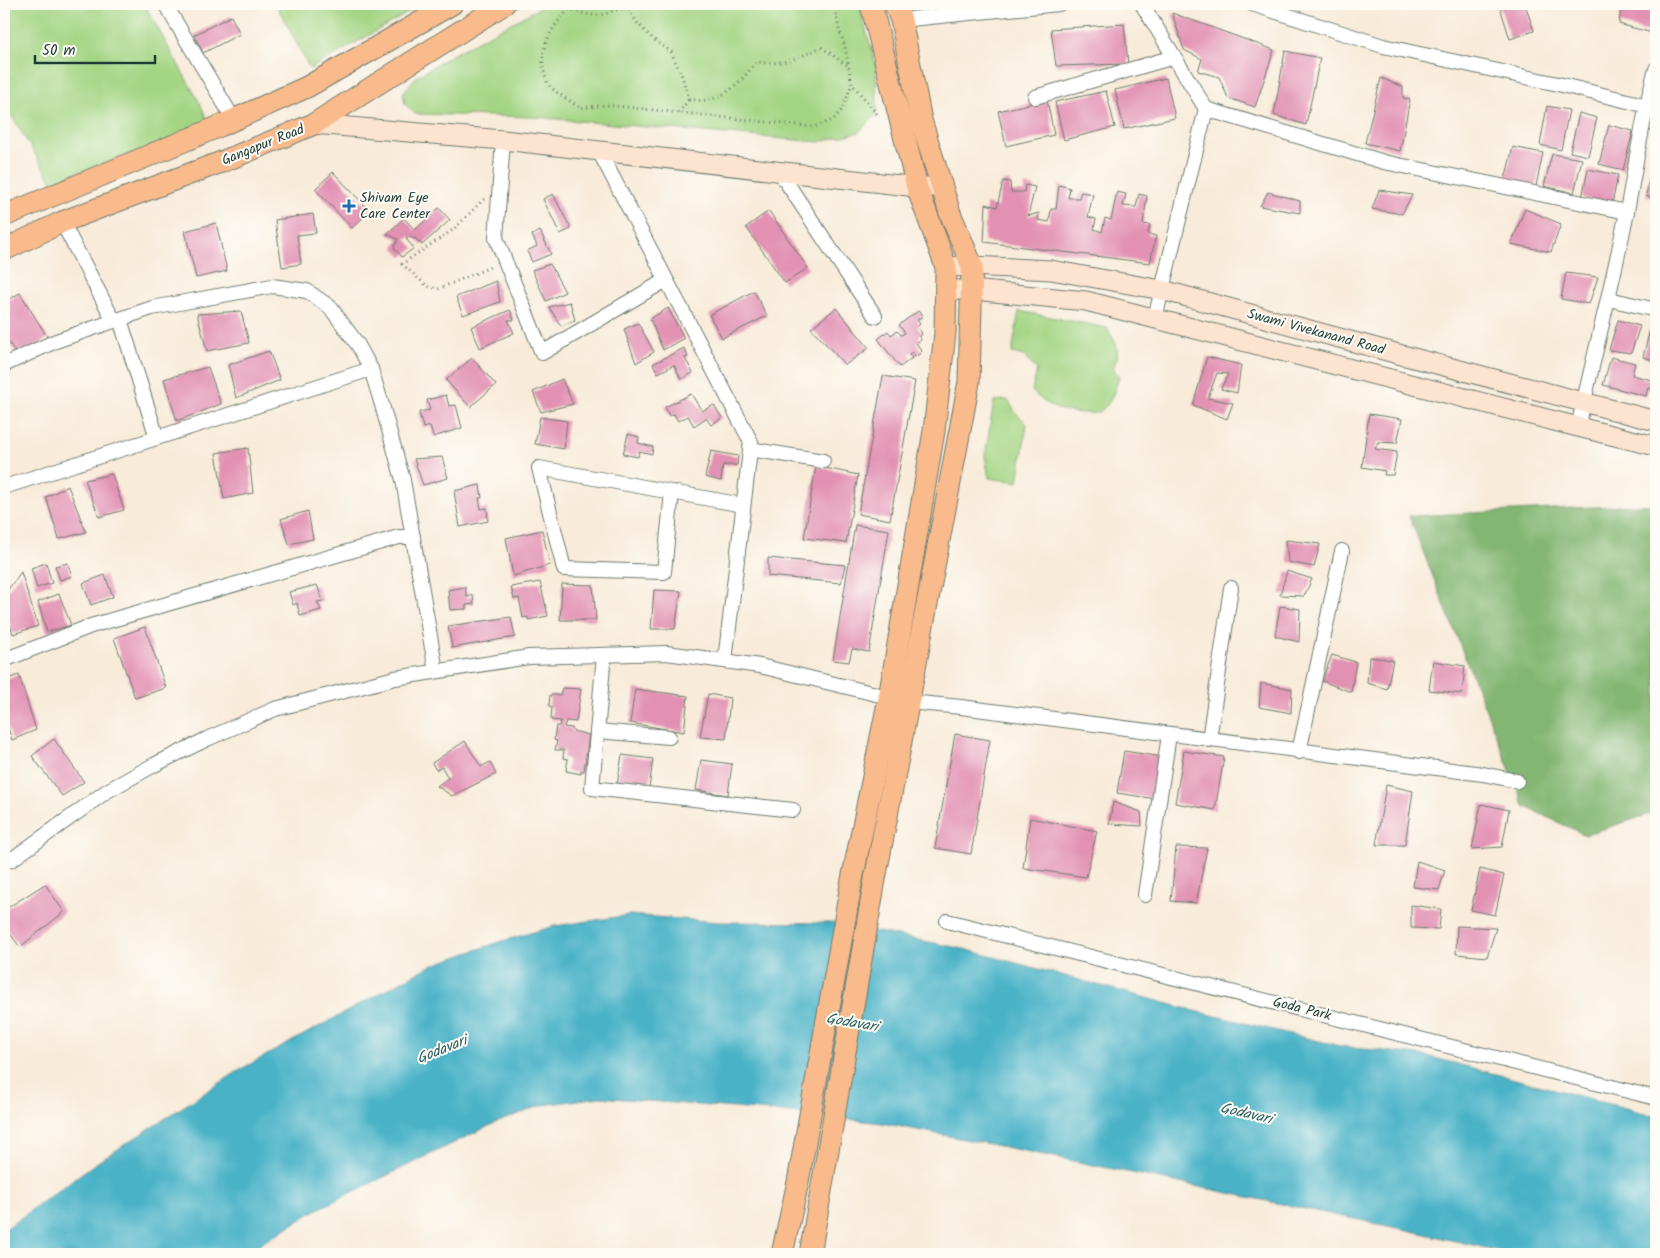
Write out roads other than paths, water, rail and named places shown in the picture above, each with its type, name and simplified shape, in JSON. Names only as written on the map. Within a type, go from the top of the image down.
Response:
[{"type":"main road","points":[[4,216],[307,88],[452,4]]},
{"type":"main road","name":"Gangapur Road","points":[[4,250],[62,222],[224,161],[314,124],[504,4]]},
{"type":"main road","points":[[811,1249],[875,879],[934,431],[945,333],[946,267],[917,187],[871,4]]},
{"type":"main road","points":[[782,1254],[798,1182],[851,885],[899,700],[969,382],[972,266],[950,213],[921,120],[898,12]]},
{"type":"main road","points":[[314,124],[503,140],[917,187],[941,186]]},
{"type":"main road","name":"Swami Vivekanand Road","points":[[946,267],[972,266],[1051,270],[1162,290],[1392,353],[1656,421]]},
{"type":"main road","points":[[946,290],[972,290],[1086,301],[1656,446]]},
{"type":"street","points":[[165,4],[234,120]]},
{"type":"street","points":[[898,12],[1059,4]]},
{"type":"street","points":[[1142,4],[1206,109],[1384,162],[1627,212]]},
{"type":"street","points":[[1252,4],[1383,46],[1558,84],[1651,107]]},
{"type":"street","points":[[1035,97],[1174,57]]},
{"type":"street","points":[[1578,427],[1609,298],[1651,107],[1656,70]]},
{"type":"street","points":[[1155,318],[1206,109]]},
{"type":"street","points":[[503,140],[496,238],[542,353],[666,280]]},
{"type":"street","points":[[599,151],[751,442],[725,661]]},
{"type":"street","points":[[779,171],[876,316]]},
{"type":"street","points":[[62,222],[117,320],[157,438]]},
{"type":"street","points":[[4,365],[56,341],[152,308],[272,286],[308,291],[330,307],[358,345],[371,369],[403,480],[436,671]]},
{"type":"street","points":[[1609,298],[1656,310]]},
{"type":"street","points":[[4,487],[371,369]]},
{"type":"street","points":[[750,449],[823,461]]},
{"type":"street","points":[[672,492],[664,572],[564,569],[539,468],[549,470],[672,492],[743,505]]},
{"type":"street","points":[[4,660],[91,626],[399,537],[413,537]]},
{"type":"street","points":[[1299,752],[1342,551]]},
{"type":"street","points":[[1208,740],[1231,588]]},
{"type":"street","points":[[4,861],[11,860],[115,787],[154,765],[276,709],[395,678],[529,657],[667,653],[760,666],[899,700],[1483,774],[1517,781]]},
{"type":"street","points":[[604,655],[592,788],[793,810]]},
{"type":"street","points":[[597,731],[669,737]]},
{"type":"street","points":[[1146,895],[1169,734]]},
{"type":"street","name":"Goda Park","points":[[947,922],[1656,1098]]},
{"type":"water","name":"Godavari","points":[[630,915],[719,922],[833,923],[964,949],[1199,1012],[1340,1046],[1427,1056],[1656,1116],[1656,1254],[1512,1254],[1412,1231],[882,1123],[783,1112],[600,1097],[543,1105],[495,1123],[316,1210],[244,1254],[4,1254],[4,1230],[93,1165],[243,1068],[430,966],[499,942],[555,926]]},
{"type":"place","name":"Shivam Eye Care Center","points":[[349,206]]}]
